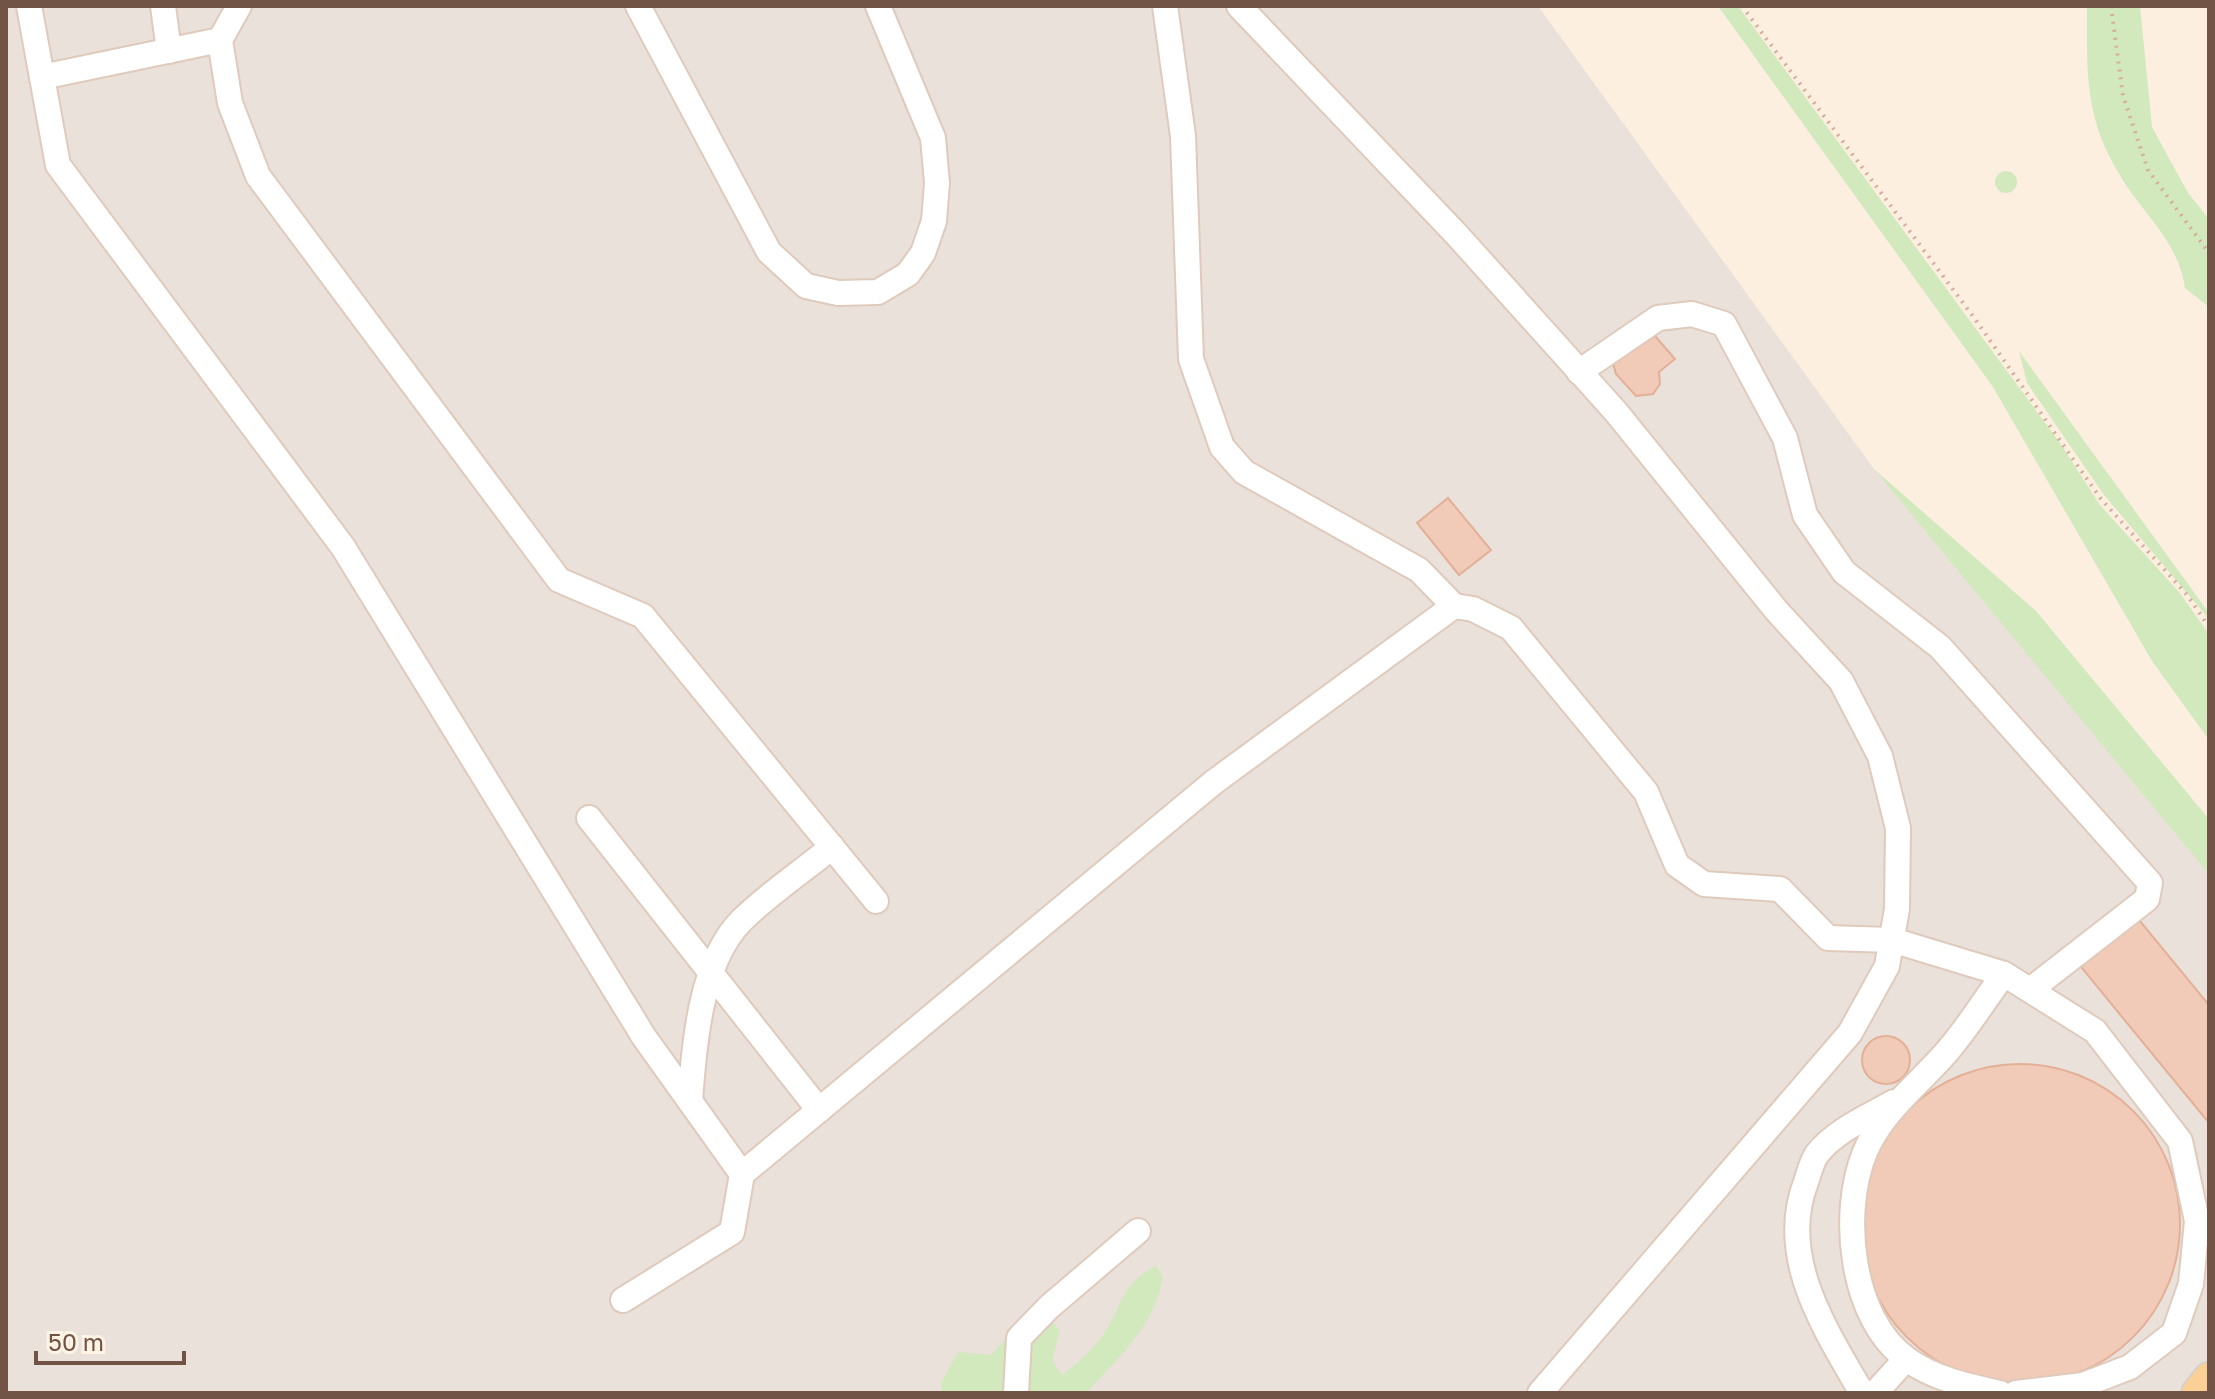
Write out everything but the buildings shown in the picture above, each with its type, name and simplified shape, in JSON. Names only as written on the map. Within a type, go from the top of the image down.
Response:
[{"type":"main road","points":[[2197,1393],[2209,1378]]},
{"type":"lane","points":[[29,6],[58,165],[343,547],[644,1037],[742,1174]]},
{"type":"lane","points":[[163,6],[169,51]]},
{"type":"lane","points":[[239,6],[220,40],[230,103],[258,176],[559,580],[643,616],[876,901]]},
{"type":"lane","points":[[638,6],[769,252],[806,286],[838,293],[878,292],[908,274],[923,253],[934,221],[937,183],[933,138],[878,6]]},
{"type":"lane","points":[[1165,6],[1183,136],[1191,359],[1222,447],[1244,472],[1419,570],[1454,606],[1473,609],[1511,628],[1646,792],[1677,865],[1704,884],[1780,889],[1828,938],[1892,940],[2004,974],[2095,1031],[2180,1141],[2197,1221],[2191,1284],[2174,1333],[2130,1367],[2110,1393]]},
{"type":"lane","points":[[1239,6],[1457,235],[1579,372],[1776,610],[1841,681],[1880,756],[1898,828],[1897,909],[1887,966],[1850,1033],[1540,1393]]},
{"type":"lane","points":[[42,77],[220,40]]},
{"type":"lane","points":[[1579,372],[1658,318],[1692,314],[1724,324],[1785,438],[1805,515],[1844,572],[1940,647],[2150,883],[2147,899],[2030,990]]},
{"type":"lane","points":[[623,1300],[732,1232],[742,1174],[1214,782],[1454,606]]},
{"type":"lane","points":[[589,818],[819,1110]]},
{"type":"lane","points":[[690,1101],[695,1033],[711,973],[739,922],[832,847]]},
{"type":"lane","points":[[2000,1393],[1949,1381],[1906,1359],[1877,1325],[1857,1271],[1850,1228],[1854,1185],[1866,1149],[1899,1099],[1949,1049],[2004,974]]},
{"type":"lane","points":[[1862,1393],[1838,1351],[1801,1271],[1794,1238],[1802,1193],[1816,1154],[1842,1132],[1899,1099]]},
{"type":"lane","points":[[1016,1393],[1019,1338],[1049,1307],[1138,1231]]},
{"type":"lane","points":[[1875,1393],[1906,1359]]},
{"type":"lane","points":[[2016,1393],[2083,1385],[2130,1367]]},
{"type":"path","points":[[1742,6],[1975,319],[2101,499],[2188,596],[2209,627]]},
{"type":"path","points":[[2111,6],[2123,96],[2148,170],[2209,253]]},
{"type":"shaded area","points":[[6,6],[1538,6],[1874,469],[2209,866],[2209,1393],[6,1393]]},
{"type":"green space","points":[[1718,6],[1738,6],[2060,443],[2100,505],[2179,592],[2209,634],[2209,740],[2152,661],[1993,387]]},
{"type":"green space","points":[[2087,6],[2140,6],[2152,127],[2188,193],[2209,219],[2209,307],[2185,288],[2175,255],[2127,187],[2107,151],[2090,92]]},
{"type":"green space","points":[[2006,171],[2017,182],[2006,193],[1995,182]]},
{"type":"green space","points":[[2019,351],[2209,613],[2209,619],[2104,495],[2027,383]]},
{"type":"green space","points":[[1874,469],[2036,611],[2209,819],[2209,874]]},
{"type":"green space","points":[[1156,1265],[1163,1277],[1159,1295],[1144,1326],[1086,1393],[942,1393],[941,1383],[958,1352],[991,1355],[1032,1311],[1048,1316],[1060,1331],[1052,1361],[1062,1375],[1099,1341],[1134,1281]]}]
